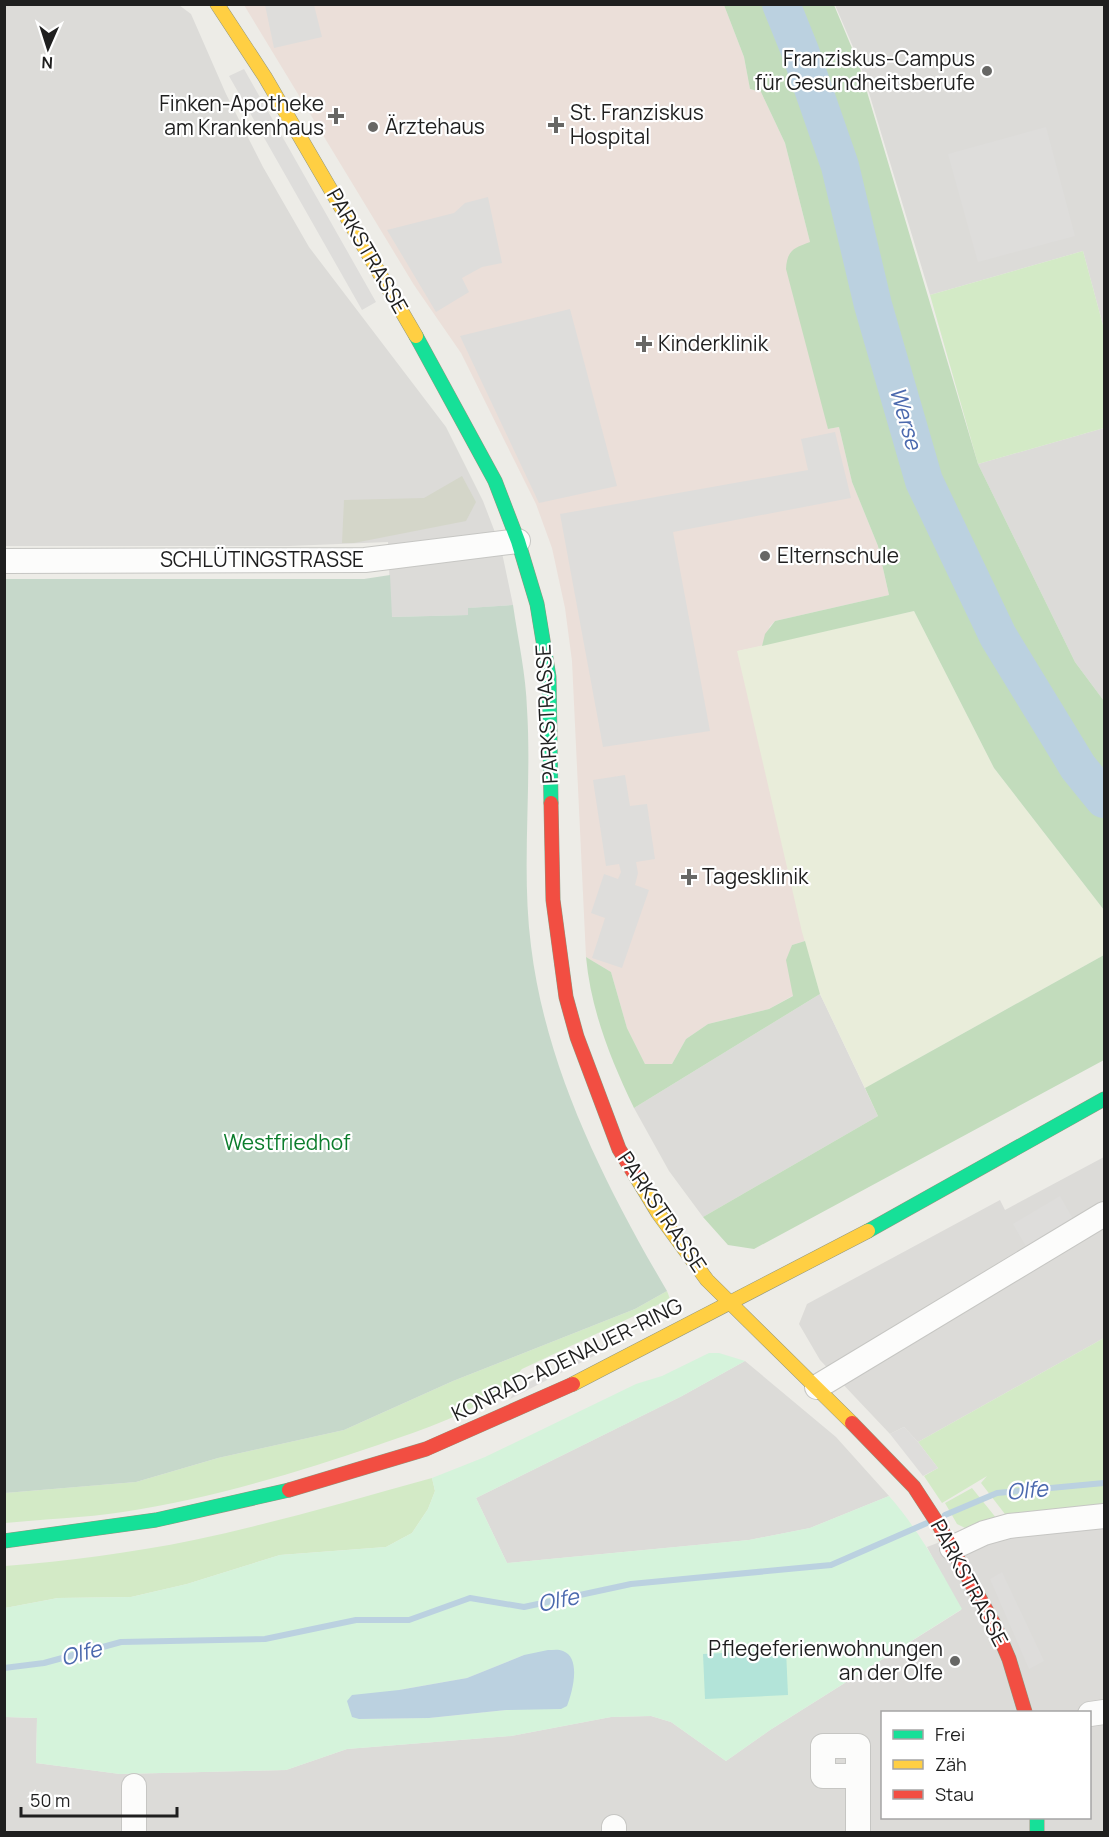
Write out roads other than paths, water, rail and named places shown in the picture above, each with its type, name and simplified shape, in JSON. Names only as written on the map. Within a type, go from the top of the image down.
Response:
[{"type":"street","name":"PARKSTRASSE","points":[[217,4],[265,77],[402,310],[490,472],[518,541],[537,604],[549,677],[553,900],[566,997],[577,1037],[619,1149],[658,1213],[707,1280],[903,1475],[929,1510],[995,1626],[1009,1659],[1024,1711]]},
{"type":"street","name":"SCHLÜTINGSTRASSE","points":[[4,561],[365,560],[518,541]]},
{"type":"street","name":"KONRAD-ADENAUER-RING","points":[[4,1542],[107,1530],[170,1518],[350,1474],[441,1444],[532,1403],[729,1304],[989,1167],[1104,1099]]},
{"type":"street","points":[[817,1387],[1104,1214]]},
{"type":"street","points":[[946,1538],[984,1533],[1009,1526],[1104,1516]]},
{"type":"street","points":[[858,1776],[858,1833]]},
{"type":"street","points":[[134,1786],[134,1833]]},
{"type":"waterway","name":"Werse","points":[[781,4],[840,166],[873,305],[924,481],[998,636],[1078,767],[1104,799]]},
{"type":"waterway","name":"Olfe","points":[[945,1515],[997,1493],[1104,1483]]},
{"type":"waterway","name":"Olfe","points":[[4,1668],[44,1663],[121,1642],[265,1639],[356,1620],[409,1620],[470,1598],[524,1607],[631,1584],[831,1565],[927,1523]]},
{"type":"place","name":"Franziskus-Campus für Gesundheitsberufe","points":[[987,71]]},
{"type":"place","name":"Finken-Apotheke am Krankenhaus","points":[[336,116]]},
{"type":"place","name":"St. Franziskus Hospital","points":[[556,125]]},
{"type":"place","name":"Ärztehaus","points":[[373,127]]},
{"type":"place","name":"Kinderklinik","points":[[644,344]]},
{"type":"place","name":"Elternschule","points":[[765,556]]},
{"type":"place","name":"Tagesklinik","points":[[689,877]]},
{"type":"place","name":"Pflegeferienwohnungen an der Olfe","points":[[955,1661]]},
{"type":"park label","name":"Westfriedhof","points":[[287,1143]]}]
